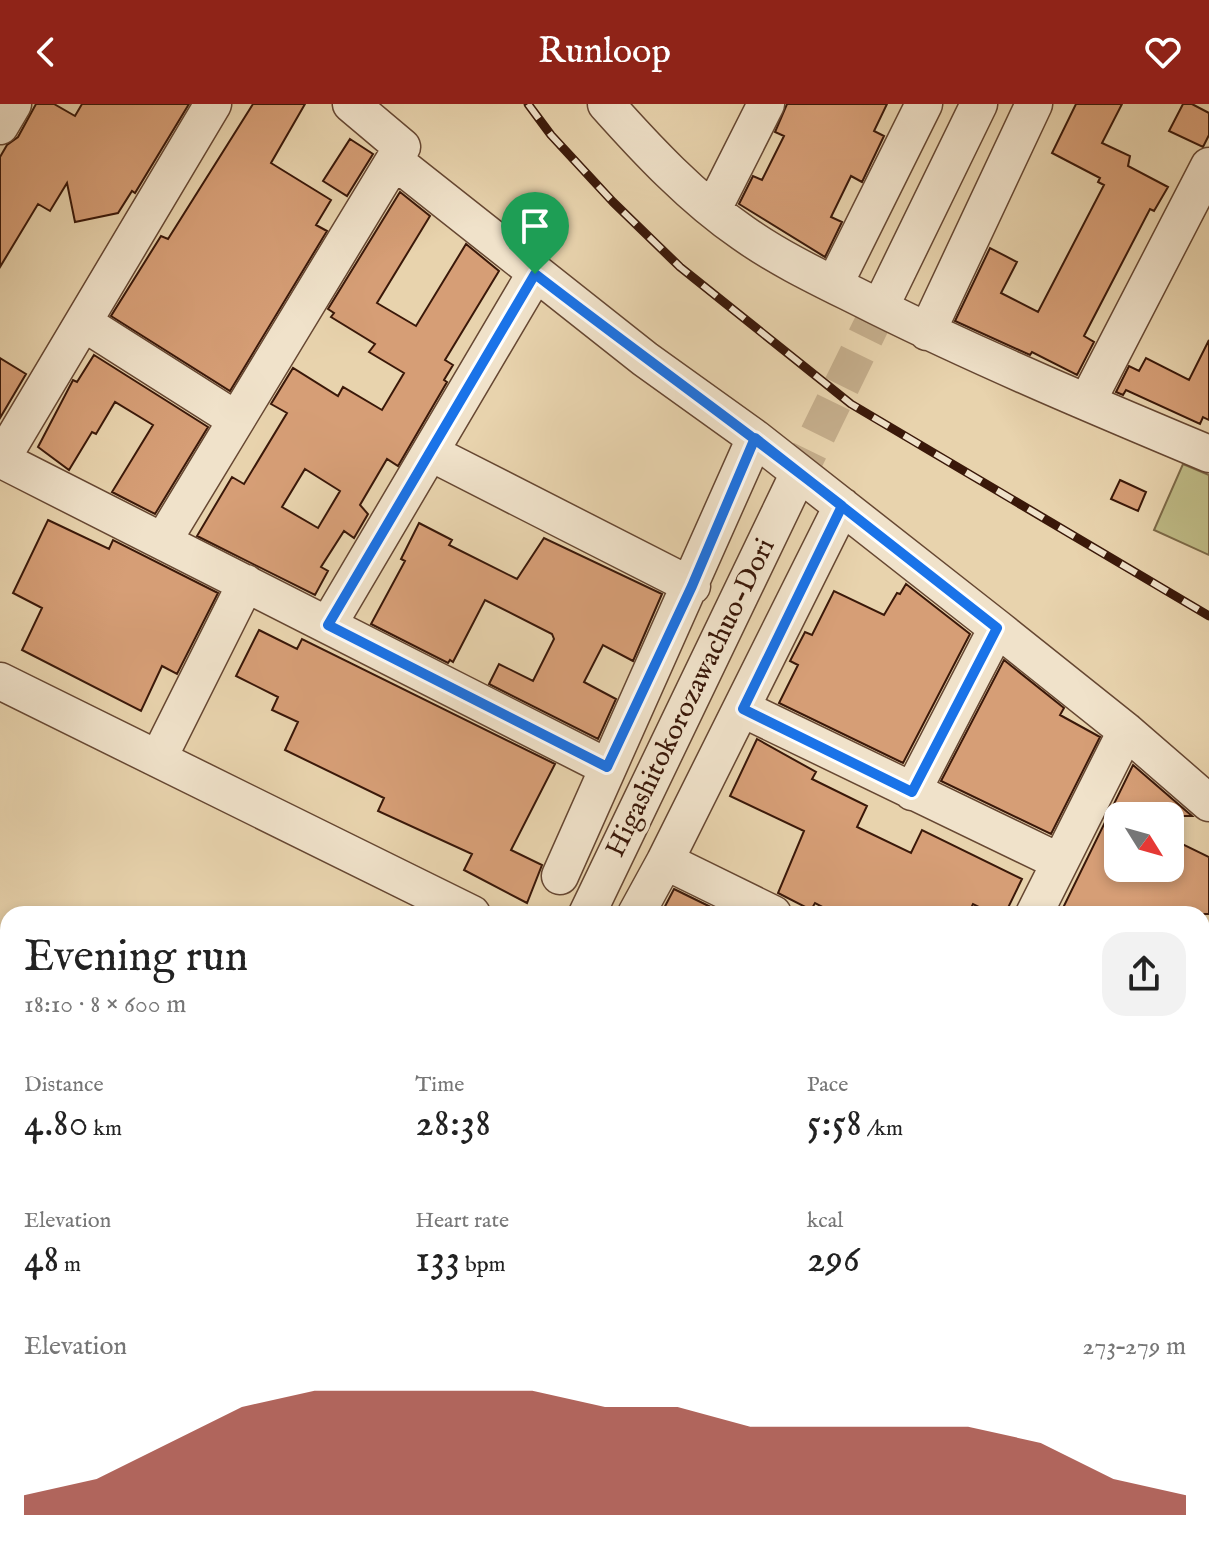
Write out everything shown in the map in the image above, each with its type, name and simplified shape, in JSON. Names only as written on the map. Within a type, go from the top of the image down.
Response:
[{"type":"street","points":[[0,126],[13,104]]},
{"type":"street","points":[[213,104],[0,459],[607,767]]},
{"type":"street","points":[[163,541],[235,419],[396,162],[402,147],[351,104]]},
{"type":"street","points":[[606,104],[646,150],[752,239],[927,332],[1209,454]]},
{"type":"street","points":[[713,209],[766,104]]},
{"type":"street","points":[[834,285],[924,104]]},
{"type":"street","points":[[887,293],[979,104]]},
{"type":"street","points":[[927,332],[1034,104]]},
{"type":"street","points":[[396,162],[535,274],[645,359],[755,438],[997,628],[1126,731],[1209,803]]},
{"type":"street","points":[[1087,402],[1209,166]]},
{"type":"street","points":[[328,625],[535,274]]},
{"type":"street","points":[[84,323],[235,419]]},
{"type":"street","points":[[560,876],[692,586],[755,438]]},
{"type":"street","points":[[431,453],[692,586]]},
{"type":"street","name":"Higashitokorozawachuo-Dori","points":[[591,906],[794,483]]},
{"type":"street","points":[[640,906],[743,709],[842,506]]},
{"type":"street","points":[[158,759],[246,583]]},
{"type":"street","points":[[912,792],[997,628]]},
{"type":"street","points":[[0,681],[456,906]]},
{"type":"street","points":[[743,709],[1060,862]]},
{"type":"street","points":[[1038,906],[1126,731]]},
{"type":"street","points":[[665,861],[757,906]]},
{"type":"shaded area","points":[[1183,464],[1209,475],[1209,555],[1154,530]]},
{"type":"building","points":[[36,104],[54,104],[75,116],[82,104],[189,104],[135,193],[132,191],[118,213],[75,222],[67,183],[50,211],[38,204],[0,267],[0,157],[7,145],[18,137]]},
{"type":"building","points":[[253,104],[305,104],[271,163],[331,200],[316,225],[327,231],[230,391],[111,316],[161,236],[168,239]]},
{"type":"building","points":[[787,104],[887,104],[874,131],[884,136],[862,182],[851,176],[831,217],[842,222],[825,257],[739,204],[753,176],[762,180],[784,136],[775,132]]},
{"type":"building","points":[[1076,104],[1122,104],[1102,143],[1130,156],[1128,166],[1168,187],[1154,211],[1150,209],[1084,336],[1094,342],[1077,375],[1032,352],[1030,355],[955,321],[990,248],[1017,262],[1001,293],[1038,312],[1104,185],[1098,182],[1100,178],[1052,153]]},
{"type":"building","points":[[1183,104],[1192,104],[1209,113],[1209,135],[1203,147],[1169,131]]},
{"type":"building","points":[[350,139],[373,154],[347,196],[323,181]]},
{"type":"building","points":[[400,192],[430,216],[377,303],[416,326],[466,244],[499,271],[445,360],[453,365],[444,380],[447,382],[398,466],[387,459],[360,505],[368,514],[354,538],[344,531],[321,567],[328,571],[315,595],[197,536],[232,477],[244,484],[287,413],[271,404],[293,368],[338,396],[343,387],[382,410],[404,373],[369,352],[375,344],[331,317],[334,313],[328,309]],"holes":[[[305,469],[340,491],[318,528],[282,507]]]},
{"type":"building","points":[[1209,340],[1209,420],[1203,417],[1200,424],[1126,390],[1123,395],[1116,392],[1129,366],[1139,371],[1146,358],[1189,380]]},
{"type":"building","points":[[94,355],[208,427],[155,514],[112,492],[153,425],[115,402],[69,470],[38,447],[73,380],[77,382]]},
{"type":"building","points":[[0,358],[26,374],[0,418]]},
{"type":"building","points":[[1120,480],[1146,492],[1138,511],[1111,499]]},
{"type":"building","points":[[48,520],[109,549],[113,540],[218,593],[177,674],[162,666],[141,711],[22,650],[42,608],[13,593]]},
{"type":"building","points":[[419,523],[452,540],[449,545],[517,579],[544,538],[662,594],[633,661],[603,645],[584,682],[616,699],[598,739],[489,684],[499,664],[533,681],[554,639],[552,634],[485,600],[453,662],[450,660],[448,663],[371,624],[405,561],[401,559]]},
{"type":"building","points":[[906,584],[970,634],[903,763],[779,703],[798,665],[790,661],[805,632],[812,635],[834,591],[884,615]]},
{"type":"building","points":[[259,630],[297,649],[302,639],[555,764],[511,850],[542,865],[527,903],[464,870],[472,854],[378,811],[384,798],[285,750],[298,722],[272,710],[278,697],[236,676]]},
{"type":"building","points":[[1004,660],[1064,708],[1060,715],[1100,737],[1051,834],[941,781]]},
{"type":"building","points":[[757,739],[816,772],[812,779],[867,806],[857,827],[911,853],[922,830],[1022,879],[1009,906],[821,906],[815,903],[813,906],[803,906],[778,893],[804,831],[730,796]]},
{"type":"building","points":[[1133,765],[1176,802],[1115,802]]},
{"type":"building","points":[[1104,824],[1104,882],[1184,882],[1184,845],[1209,857],[1209,906],[1064,906]]},
{"type":"building","points":[[674,889],[709,906],[665,906]]},
{"type":"tunnel","points":[[794,483],[887,293]]},
{"type":"railway","points":[[528,104],[551,135],[613,202],[680,267],[851,404],[1209,616]]},
{"type":"route","points":[[535,274],[328,625],[607,767],[692,586],[755,438],[997,628],[912,792],[743,709],[842,506],[755,438],[645,359],[535,274]]}]
